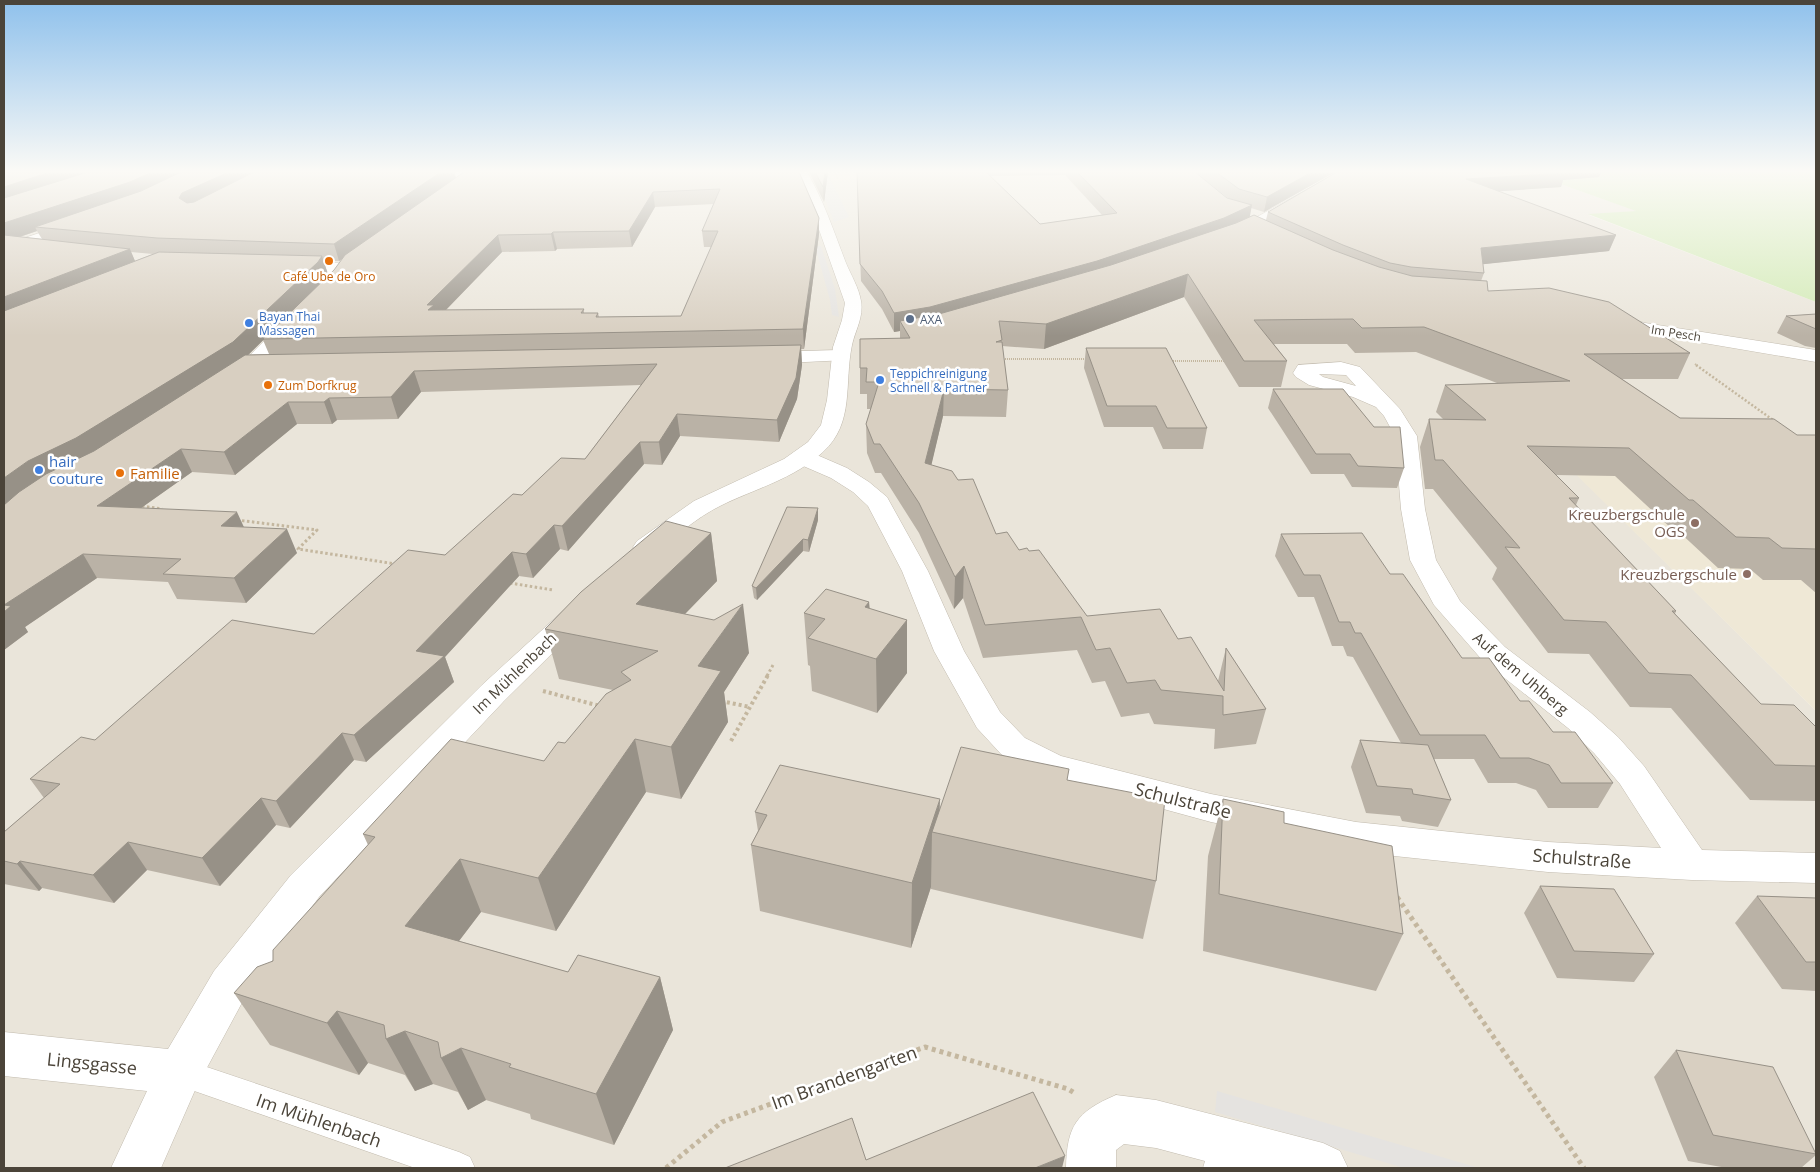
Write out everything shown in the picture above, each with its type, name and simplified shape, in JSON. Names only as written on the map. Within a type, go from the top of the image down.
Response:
[{"type":"street","points":[[8,248],[69,227]]},
{"type":"street","points":[[628,564],[682,518],[709,502],[759,481],[802,457],[824,439],[836,412],[853,303],[825,227]]},
{"type":"street","points":[[1218,242],[1242,227]]},
{"type":"street","points":[[1255,227],[1267,236]]},
{"type":"street","points":[[8,248],[51,250]]},
{"type":"street","points":[[278,266],[348,263],[336,275],[333,283]]},
{"type":"street","points":[[218,387],[249,367],[306,309]]},
{"type":"street","name":"Im Pesch","points":[[1603,317],[1645,328],[1816,356]]},
{"type":"street","points":[[751,358],[847,348]]},
{"type":"street","points":[[249,367],[279,366]]},
{"type":"street","name":"Auf dem Uhlberg","points":[[1381,402],[1393,413],[1406,436],[1413,509],[1422,560],[1448,605],[1494,654],[1579,720],[1606,745],[1632,774],[1692,865]]},
{"type":"street","name":"Schulstraße","points":[[802,457],[839,473],[861,487],[878,502],[916,571],[949,652],[988,720],[1013,746],[1051,766],[1211,808],[1356,837],[1548,857],[1692,865],[1816,868]]},
{"type":"street","name":"Im Mühlenbach","points":[[136,1168],[180,1072],[229,986],[305,886],[504,682],[594,597]]},
{"type":"street","name":"Lingsgasse","points":[[4,1054],[180,1072]]},
{"type":"street","points":[[1091,1168],[1092,1139],[1116,1119],[1156,1124],[1230,1156],[1323,1168]]},
{"type":"lane","name":"Im Mühlenbach","points":[[180,1072],[459,1168]]},
{"type":"path","points":[[1645,328],[1776,422],[1768,422]]},
{"type":"path","points":[[995,360],[1093,359]]},
{"type":"path","points":[[1165,361],[1230,361]]},
{"type":"path","points":[[142,506],[167,510]]},
{"type":"path","points":[[230,519],[317,530],[298,549],[400,564]]},
{"type":"path","points":[[506,582],[594,597]]},
{"type":"path","points":[[731,741],[773,665]]},
{"type":"path","points":[[504,682],[610,708]]},
{"type":"path","points":[[712,699],[750,706]]},
{"type":"path","points":[[1394,894],[1584,1168]]},
{"type":"path","name":"Im Brandengarten","points":[[666,1168],[722,1122],[925,1047],[1068,1089],[1116,1119]]},
{"type":"shaded area","points":[[4,227],[1620,227],[1816,302],[1816,438],[1537,435],[1816,711],[1816,1168],[4,1168]]},
{"type":"shaded area","points":[[815,246],[821,246],[835,289],[839,317],[832,315],[830,300]]},
{"type":"shaded area","name":"Kreuzbergschule","points":[[1536,435],[1816,438],[1816,711]]},
{"type":"shaded area","points":[[1217,1091],[1479,1168],[1404,1168],[1215,1112]]},
{"type":"green space","points":[[1621,227],[1816,227],[1816,302]]},
{"type":"building","points":[[35,227],[360,227],[334,244],[157,238]]},
{"type":"building","points":[[386,227],[632,227],[629,231],[498,235],[427,305],[434,305],[428,310],[584,309],[581,313],[598,313],[596,317],[681,316],[718,231],[702,231],[704,227],[818,227],[803,329],[263,339],[334,270],[345,255]]},
{"type":"building","points":[[859,227],[1198,227],[1097,261],[930,307],[894,313],[882,291],[860,264]]},
{"type":"building","points":[[1225,227],[1280,227],[1333,250],[1379,267],[1412,276],[1487,281],[1488,291],[1549,288],[1609,302],[1690,353],[1584,354],[1680,418],[1774,419],[1797,435],[1816,435],[1816,549],[1782,548],[1769,538],[1736,537],[1693,500],[1689,500],[1629,448],[1527,446],[1579,498],[1569,498],[1676,611],[1672,611],[1761,704],[1794,705],[1816,727],[1816,766],[1775,765],[1691,675],[1649,673],[1606,622],[1564,620],[1505,547],[1520,548],[1443,460],[1435,460],[1429,419],[1486,420],[1445,385],[1570,381],[1424,327],[1362,328],[1353,319],[1254,320],[1287,361],[1244,361],[1188,274],[1046,324],[999,321],[1002,340],[996,342],[1002,342],[1008,390],[944,389],[925,463],[952,471],[958,480],[973,479],[996,534],[1007,532],[1019,550],[1027,548],[1029,551],[1039,550],[1087,616],[1160,609],[1178,639],[1191,637],[1224,691],[1226,648],[1266,709],[1223,715],[1223,696],[1161,690],[1155,680],[1127,683],[1110,648],[1096,650],[1081,617],[985,625],[964,566],[955,577],[919,503],[880,444],[874,444],[866,424],[879,382],[866,382],[867,368],[860,368],[860,339],[910,338],[900,321],[939,314],[1111,265]]},
{"type":"building","points":[[1301,227],[1594,227],[1616,235],[1481,248],[1484,273],[1411,267],[1390,263]]},
{"type":"building","points":[[4,235],[130,249],[4,297]]},
{"type":"building","points":[[159,252],[322,256],[318,262],[233,342],[76,438],[28,461],[4,478],[4,311]]},
{"type":"building","points":[[1816,314],[1816,329],[1786,316]]},
{"type":"building","points":[[801,345],[796,378],[777,420],[677,414],[659,442],[640,442],[562,526],[554,525],[526,554],[512,552],[416,651],[444,656],[354,735],[342,733],[276,801],[261,798],[202,858],[128,842],[93,875],[20,861],[17,864],[4,861],[4,832],[60,784],[30,779],[81,737],[95,740],[232,620],[314,634],[408,550],[445,555],[513,494],[522,495],[561,458],[585,459],[657,364],[414,371],[391,397],[329,398],[324,402],[288,402],[224,452],[181,449],[97,506],[237,512],[221,526],[287,529],[234,578],[163,574],[181,559],[83,554],[4,605],[4,505],[19,492],[46,474],[94,451],[245,355]]},
{"type":"building","points":[[1086,348],[1166,348],[1207,428],[1167,428],[1156,406],[1107,406]]},
{"type":"building","points":[[1273,389],[1343,389],[1374,427],[1400,427],[1404,468],[1358,466],[1350,454],[1316,454]]},
{"type":"building","points":[[787,507],[818,508],[808,540],[803,539],[756,588],[752,586]]},
{"type":"building","points":[[666,521],[711,533],[636,604],[714,620],[743,604],[698,666],[721,671],[671,747],[635,739],[538,878],[460,859],[405,926],[568,972],[578,955],[660,977],[596,1094],[509,1067],[511,1064],[461,1048],[441,1058],[438,1042],[405,1031],[386,1039],[384,1025],[337,1011],[327,1023],[234,993],[257,967],[273,961],[273,950],[375,837],[363,834],[451,739],[544,761],[558,742],[565,743],[606,694],[631,680],[621,672],[658,651],[545,629],[581,592]]},
{"type":"building","points":[[1362,533],[1390,574],[1403,574],[1462,658],[1489,658],[1520,701],[1529,701],[1553,732],[1575,732],[1613,783],[1561,783],[1549,765],[1529,758],[1500,758],[1485,735],[1420,735],[1361,633],[1355,633],[1350,622],[1339,622],[1320,575],[1304,575],[1281,534]]},
{"type":"building","points":[[826,589],[869,602],[865,607],[907,620],[876,659],[808,638],[825,619],[804,613]]},
{"type":"building","points":[[4,605],[11,606],[4,612]]},
{"type":"building","points":[[1360,740],[1428,745],[1451,800],[1413,794],[1412,789],[1377,786]]},
{"type":"building","points":[[961,747],[1069,769],[1067,780],[1165,799],[1156,881],[932,832]]},
{"type":"building","points":[[780,765],[940,799],[912,883],[751,845],[767,815],[755,812]]},
{"type":"building","points":[[1223,799],[1284,812],[1284,823],[1392,846],[1403,934],[1219,894]]},
{"type":"building","points":[[1540,886],[1614,889],[1654,954],[1574,951]]},
{"type":"building","points":[[1757,896],[1816,898],[1816,962],[1806,962]]},
{"type":"building","points":[[1676,1050],[1773,1067],[1816,1154],[1713,1135]]},
{"type":"building","points":[[1033,1092],[1065,1156],[1035,1168],[725,1168],[852,1118],[866,1160]]},
{"type":"place","name":"Café Ube de Oro","points":[[329,261]]},
{"type":"place","name":"AXA","points":[[910,319]]},
{"type":"place","name":"Bayan Thai Massagen","points":[[249,323]]},
{"type":"place","name":"Teppichreinigung Schnell & Partner","points":[[880,380]]},
{"type":"place","name":"Zum Dorfkrug","points":[[268,385]]},
{"type":"place","name":"hair couture","points":[[39,470]]},
{"type":"place","name":"Familie","points":[[120,473]]},
{"type":"place","name":"Kreuzbergschule OGS","points":[[1695,523]]},
{"type":"place","name":"Kreuzbergschule","points":[[1747,574]]}]
